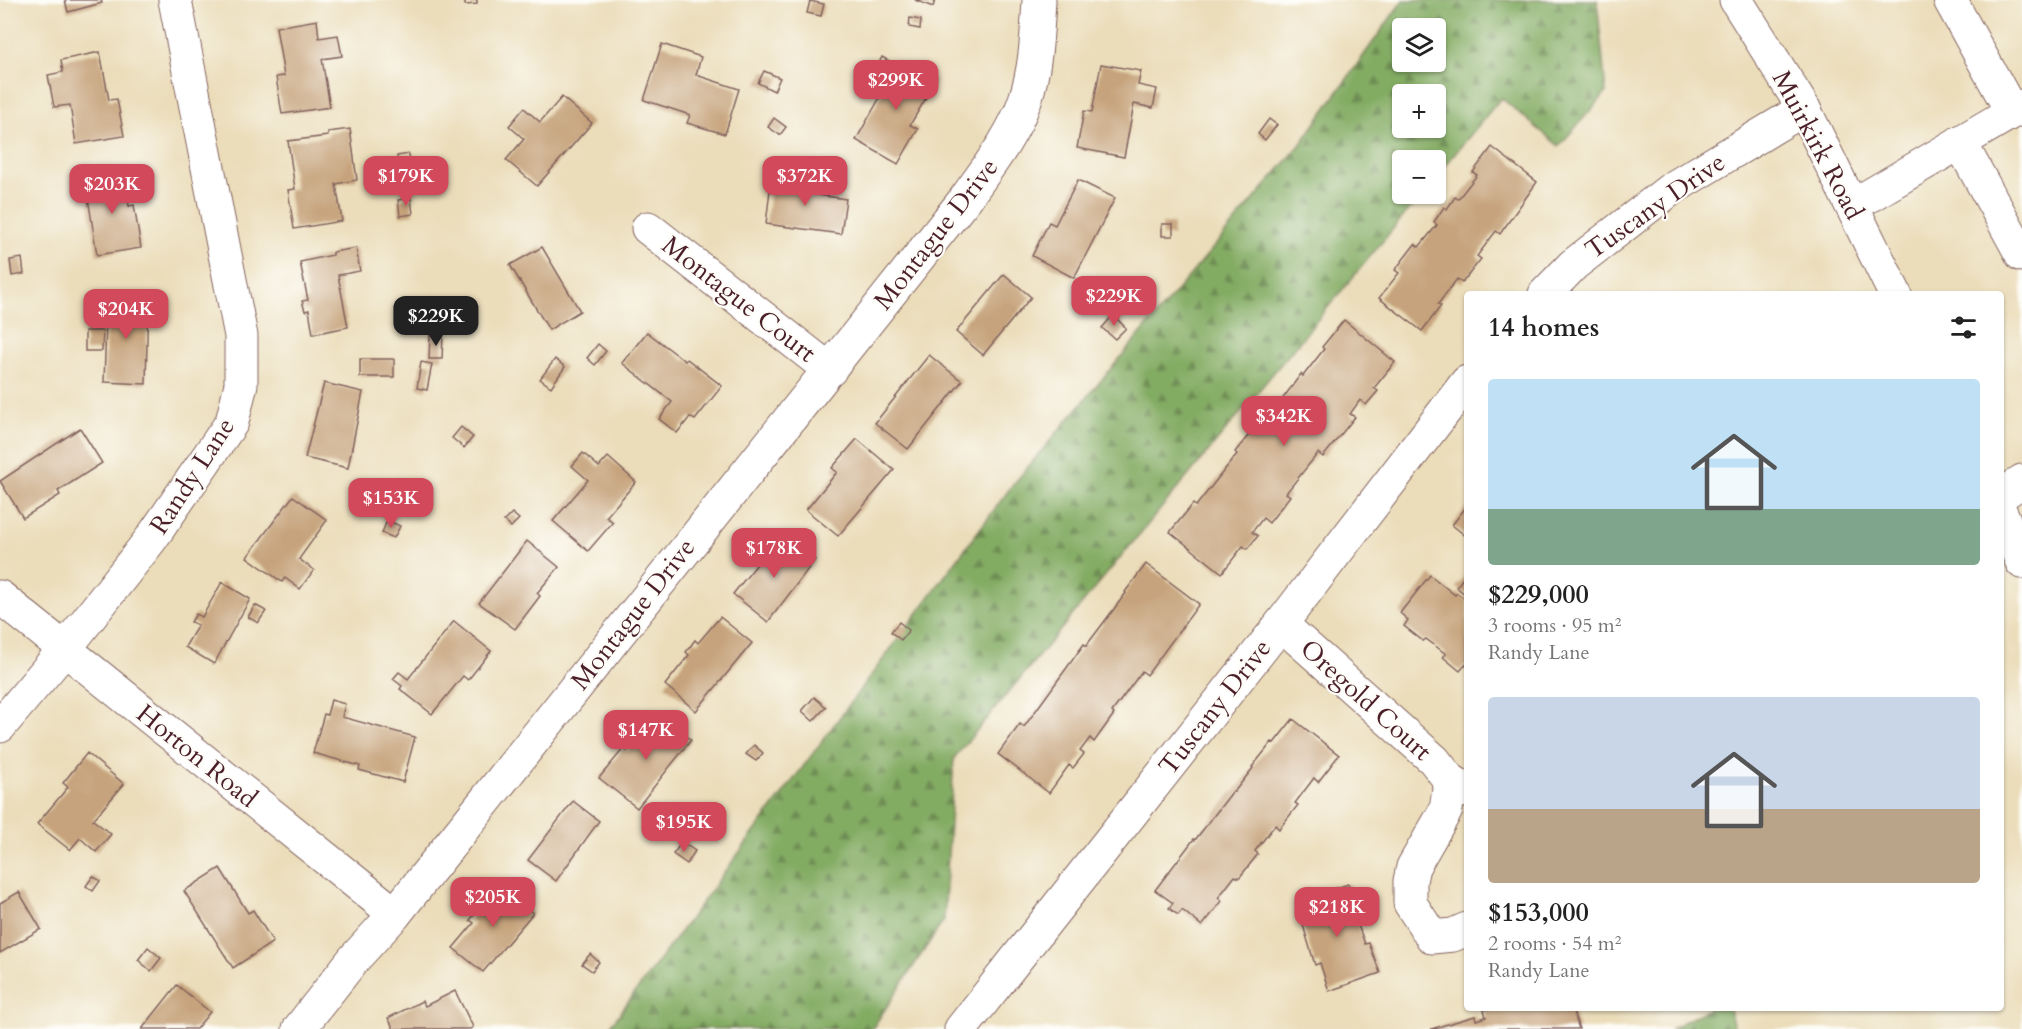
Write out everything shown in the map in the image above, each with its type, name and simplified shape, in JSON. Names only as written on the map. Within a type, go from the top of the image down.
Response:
[{"type":"street","name":"Randy Lane","points":[[0,726],[64,650],[151,539],[232,422],[241,384],[241,336],[175,0]]},
{"type":"street","name":"Montague Drive","points":[[300,1029],[352,960],[395,914],[966,198],[1005,143],[1025,101],[1035,58],[1039,0]]},
{"type":"street","name":"Muirkirk Road","points":[[1736,0],[1803,109],[1894,291]]},
{"type":"street","points":[[1852,206],[2017,109],[1950,0]]},
{"type":"street","name":"Tuscany Drive","points":[[1548,291],[1573,265],[1671,189],[1803,109]]},
{"type":"street","points":[[1960,142],[2022,255]]},
{"type":"street","name":"Montague Court","points":[[648,228],[830,370]]},
{"type":"street","name":"Tuscany Drive","points":[[961,1029],[1281,624],[1464,386]]},
{"type":"street","points":[[2004,493],[2022,482]]},
{"type":"street","points":[[2004,520],[2022,562]]},
{"type":"street","name":"Horton Road","points":[[0,597],[395,914]]},
{"type":"street","name":"Oregold Court","points":[[1281,624],[1434,760],[1457,785],[1449,789],[1446,810],[1413,867],[1410,881],[1410,903],[1432,937],[1453,935],[1464,930]]},
{"type":"green space","points":[[1403,0],[1597,0],[1606,93],[1559,146],[1501,98],[1446,165],[1446,150],[1392,150],[1392,204],[1414,204],[954,758],[944,920],[872,1029],[608,1029],[1011,487],[1300,145]]},
{"type":"green space","points":[[1704,1011],[1729,1011],[1735,1029],[1670,1029]]},
{"type":"building","points":[[65,0],[101,0],[102,3],[68,12]]},
{"type":"building","points":[[465,0],[477,0],[477,4],[465,5]]},
{"type":"building","points":[[915,0],[935,0],[933,7]]},
{"type":"building","points":[[810,1],[824,4],[821,16],[807,13]]},
{"type":"building","points":[[910,18],[921,20],[920,29],[909,27]]},
{"type":"building","points":[[317,20],[319,38],[338,35],[342,56],[322,59],[330,107],[282,114],[276,77],[284,76],[276,27]]},
{"type":"building","points":[[662,44],[701,57],[696,75],[739,89],[725,134],[687,123],[690,115],[644,100]]},
{"type":"building","points":[[100,52],[109,100],[117,99],[124,136],[76,144],[70,105],[54,107],[48,75],[63,72],[61,60]]},
{"type":"building","points":[[882,57],[898,66],[901,61],[936,81],[910,125],[918,129],[898,164],[856,140],[892,76],[877,67]]},
{"type":"building","points":[[1101,64],[1141,71],[1138,85],[1157,89],[1153,108],[1134,104],[1124,157],[1077,148],[1084,111],[1092,112]]},
{"type":"building","points":[[764,71],[780,78],[774,91],[758,83]]},
{"type":"building","points":[[562,97],[592,123],[537,186],[506,160],[524,139],[509,126],[524,108],[540,122]]},
{"type":"building","points":[[774,118],[786,127],[780,135],[768,127]]},
{"type":"building","points":[[1269,119],[1277,125],[1265,140],[1258,134]]},
{"type":"building","points":[[350,129],[357,180],[336,184],[342,221],[294,229],[288,190],[295,189],[288,141],[328,136],[328,132]]},
{"type":"building","points":[[1492,147],[1537,182],[1500,234],[1496,231],[1477,256],[1481,259],[1462,283],[1457,279],[1438,304],[1441,306],[1422,331],[1379,298],[1399,273],[1395,270],[1415,244],[1419,247],[1437,225],[1434,222],[1444,207],[1447,209],[1455,197],[1458,199],[1477,175],[1473,172]]},
{"type":"building","points":[[409,154],[411,169],[398,171],[397,156]]},
{"type":"building","points":[[792,170],[814,173],[811,194],[846,199],[841,234],[766,224],[770,190],[789,192]]},
{"type":"building","points":[[124,173],[129,206],[134,205],[141,248],[97,255],[85,178]]},
{"type":"building","points":[[1078,180],[1115,198],[1074,278],[1032,256],[1049,222],[1055,225]]},
{"type":"building","points":[[411,198],[413,214],[400,216],[398,200]]},
{"type":"building","points":[[1162,224],[1173,224],[1173,236],[1162,236]]},
{"type":"building","points":[[542,247],[580,311],[549,330],[510,265]]},
{"type":"building","points":[[356,248],[360,271],[338,275],[348,327],[313,334],[309,310],[305,311],[302,301],[308,300],[300,262]]},
{"type":"building","points":[[22,258],[24,274],[12,276],[10,260]]},
{"type":"building","points":[[1004,274],[1031,297],[983,355],[956,332]]},
{"type":"building","points":[[107,296],[148,297],[146,384],[104,382]]},
{"type":"building","points":[[1113,315],[1126,328],[1115,339],[1102,328]]},
{"type":"building","points":[[1344,320],[1395,362],[1374,388],[1378,391],[1366,405],[1360,400],[1350,414],[1355,417],[1323,457],[1318,453],[1286,493],[1290,496],[1269,523],[1263,518],[1252,532],[1258,536],[1247,549],[1243,546],[1222,573],[1170,532],[1193,504],[1196,506],[1257,425],[1261,428],[1301,374],[1303,376],[1324,349],[1322,347]]},
{"type":"building","points":[[85,331],[103,331],[102,351],[85,351]]},
{"type":"building","points":[[647,332],[722,386],[695,420],[690,417],[677,433],[659,419],[672,402],[622,363]]},
{"type":"building","points":[[430,335],[443,336],[442,359],[429,359]]},
{"type":"building","points":[[598,344],[606,351],[595,365],[587,358]]},
{"type":"building","points":[[929,355],[962,381],[908,449],[875,423]]},
{"type":"building","points":[[360,359],[394,359],[394,377],[360,377]]},
{"type":"building","points":[[555,359],[565,367],[551,387],[540,379]]},
{"type":"building","points":[[421,362],[432,364],[427,390],[417,388]]},
{"type":"building","points":[[324,383],[363,392],[348,468],[305,458]]},
{"type":"building","points":[[461,427],[473,437],[464,448],[452,438]]},
{"type":"building","points":[[80,428],[102,463],[58,491],[60,495],[23,518],[0,481]]},
{"type":"building","points":[[857,439],[894,470],[838,536],[806,510],[837,472],[832,468]]},
{"type":"building","points":[[583,453],[599,467],[608,457],[636,482],[606,517],[613,522],[588,551],[553,521],[588,480],[572,466]]},
{"type":"building","points":[[293,496],[327,520],[299,559],[314,570],[300,589],[285,578],[282,582],[247,557]]},
{"type":"building","points":[[1464,510],[1464,535],[1452,525]]},
{"type":"building","points":[[512,513],[519,519],[511,527],[504,521]]},
{"type":"building","points":[[387,520],[400,526],[394,538],[382,533]]},
{"type":"building","points":[[784,536],[815,560],[768,622],[733,594],[761,559],[763,561]]},
{"type":"building","points":[[527,541],[559,567],[537,593],[540,596],[515,629],[479,603]]},
{"type":"building","points":[[1146,564],[1199,604],[1147,675],[1142,671],[1112,712],[1114,714],[1094,742],[1090,738],[1080,751],[1084,754],[1073,768],[1069,765],[1049,793],[998,754],[1020,724],[1024,727]]},
{"type":"building","points":[[1430,575],[1455,595],[1457,593],[1464,598],[1464,666],[1460,671],[1443,657],[1446,654],[1426,639],[1423,641],[1404,626],[1408,620],[1400,613]]},
{"type":"building","points":[[1464,577],[1464,593],[1456,587]]},
{"type":"building","points":[[222,582],[250,599],[214,664],[185,647],[198,625],[191,622],[196,614],[202,617]]},
{"type":"building","points":[[255,605],[266,611],[258,623],[248,617]]},
{"type":"building","points":[[720,617],[752,643],[696,711],[665,685],[689,655],[686,652],[695,640],[698,643]]},
{"type":"building","points":[[454,621],[491,651],[468,680],[463,676],[432,714],[400,689],[402,686],[393,679],[399,672],[408,679]]},
{"type":"building","points":[[899,622],[909,630],[901,640],[891,632]]},
{"type":"building","points":[[814,697],[826,707],[813,721],[802,711]]},
{"type":"building","points":[[331,700],[345,704],[342,717],[415,737],[403,782],[359,770],[360,766],[313,753],[324,714],[327,715]]},
{"type":"building","points":[[659,713],[691,740],[637,808],[599,778],[624,748],[627,751]]},
{"type":"building","points":[[1293,719],[1339,755],[1318,782],[1314,778],[1295,803],[1298,805],[1279,829],[1275,825],[1255,851],[1258,854],[1239,878],[1235,876],[1218,898],[1222,901],[1202,926],[1182,910],[1178,915],[1169,908],[1173,903],[1155,890],[1272,742],[1274,743]]},
{"type":"building","points":[[754,745],[763,753],[756,761],[746,754]]},
{"type":"building","points":[[87,753],[124,784],[93,820],[111,834],[96,852],[80,838],[70,850],[37,824],[68,787],[63,783]]},
{"type":"building","points":[[573,801],[599,821],[556,881],[528,860]]},
{"type":"building","points":[[682,842],[695,851],[687,864],[673,854]]},
{"type":"building","points":[[220,868],[248,913],[253,910],[273,942],[233,968],[184,891]]},
{"type":"building","points":[[93,876],[100,881],[93,891],[86,886]]},
{"type":"building","points":[[1348,884],[1358,913],[1354,914],[1365,944],[1369,943],[1380,973],[1329,991],[1320,963],[1315,965],[1296,902]]},
{"type":"building","points":[[499,885],[533,913],[483,972],[453,948],[474,923],[470,920]]},
{"type":"building","points":[[19,892],[41,929],[0,953],[0,903]]},
{"type":"building","points":[[148,947],[161,958],[151,971],[138,960]]},
{"type":"building","points":[[590,954],[599,962],[592,971],[582,964]]},
{"type":"building","points":[[177,985],[210,1012],[196,1029],[142,1029]]},
{"type":"building","points":[[455,991],[473,1027],[470,1029],[394,1029],[388,1018],[422,1001],[425,1006]]},
{"type":"building","points":[[1484,1011],[1573,1011],[1579,1029],[1431,1029],[1475,1016],[1476,1020],[1486,1017]]}]
